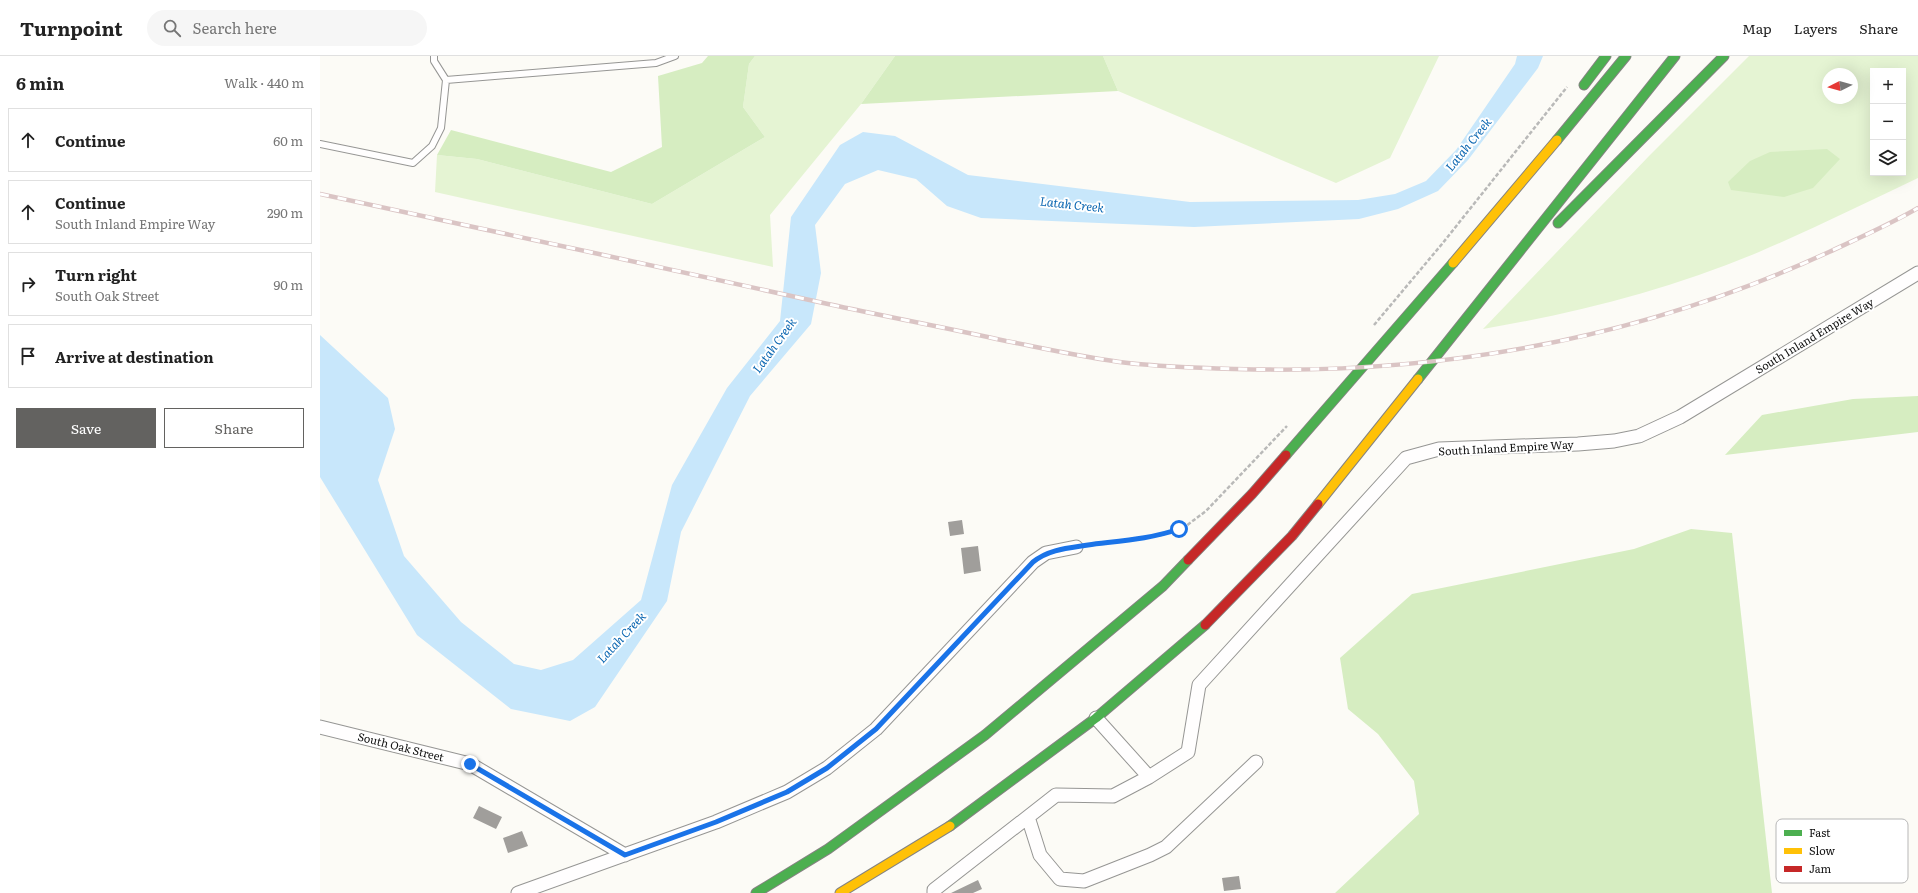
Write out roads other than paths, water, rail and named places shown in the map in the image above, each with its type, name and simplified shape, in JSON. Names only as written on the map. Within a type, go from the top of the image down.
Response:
[{"type":"highway","points":[[1576,95],[1606,56]]},
{"type":"highway","points":[[756,893],[828,849],[985,735],[1163,586],[1252,494],[1456,259],[1626,56]]},
{"type":"highway","points":[[840,893],[963,818],[1096,718],[1194,636],[1292,536],[1489,292],[1524,245],[1675,56]]},
{"type":"highway","points":[[1550,231],[1724,56]]},
{"type":"highway","points":[[1456,259],[1489,206]]},
{"type":"highway","points":[[1489,292],[1539,242]]},
{"type":"street","name":"South Inland Empire Way","points":[[934,893],[934,890],[1056,795],[1113,796],[1149,777],[1188,752],[1199,685],[1406,458],[1439,449],[1578,444],[1639,436],[1680,417],[1918,273]]},
{"type":"street","points":[[518,893],[716,822],[787,792],[827,768],[876,729],[1033,562],[1046,553],[1076,547]]},
{"type":"street","points":[[1096,718],[1149,777]]},
{"type":"street","name":"South Oak Street","points":[[320,726],[470,764],[625,855]]},
{"type":"street","points":[[1028,817],[1040,855],[1060,879],[1084,881],[1150,855],[1166,847],[1256,762]]},
{"type":"lane","points":[[320,144],[413,163],[432,146],[441,128],[446,80],[434,61],[434,56]]},
{"type":"lane","points":[[446,80],[656,63],[675,56]]},
{"type":"water","name":"Latah Creek","points":[[1517,56],[1543,56],[1538,68],[1468,160],[1438,191],[1398,209],[1359,219],[1194,227],[981,218],[947,206],[916,179],[878,170],[845,184],[815,225],[821,273],[811,324],[750,396],[681,532],[667,601],[595,707],[570,721],[511,709],[417,635],[320,477],[320,335],[388,398],[395,429],[378,480],[404,556],[461,622],[514,664],[541,670],[573,660],[641,600],[672,485],[727,388],[780,321],[791,217],[840,145],[863,132],[895,136],[968,175],[1190,202],[1358,200],[1395,194],[1426,181],[1456,150],[1515,64]]},
{"type":"railway","points":[[320,194],[850,309],[1067,353],[1141,364],[1235,369],[1312,369],[1389,365],[1465,358],[1539,345],[1613,329],[1686,308],[1758,282],[1851,242],[1918,208]]}]
